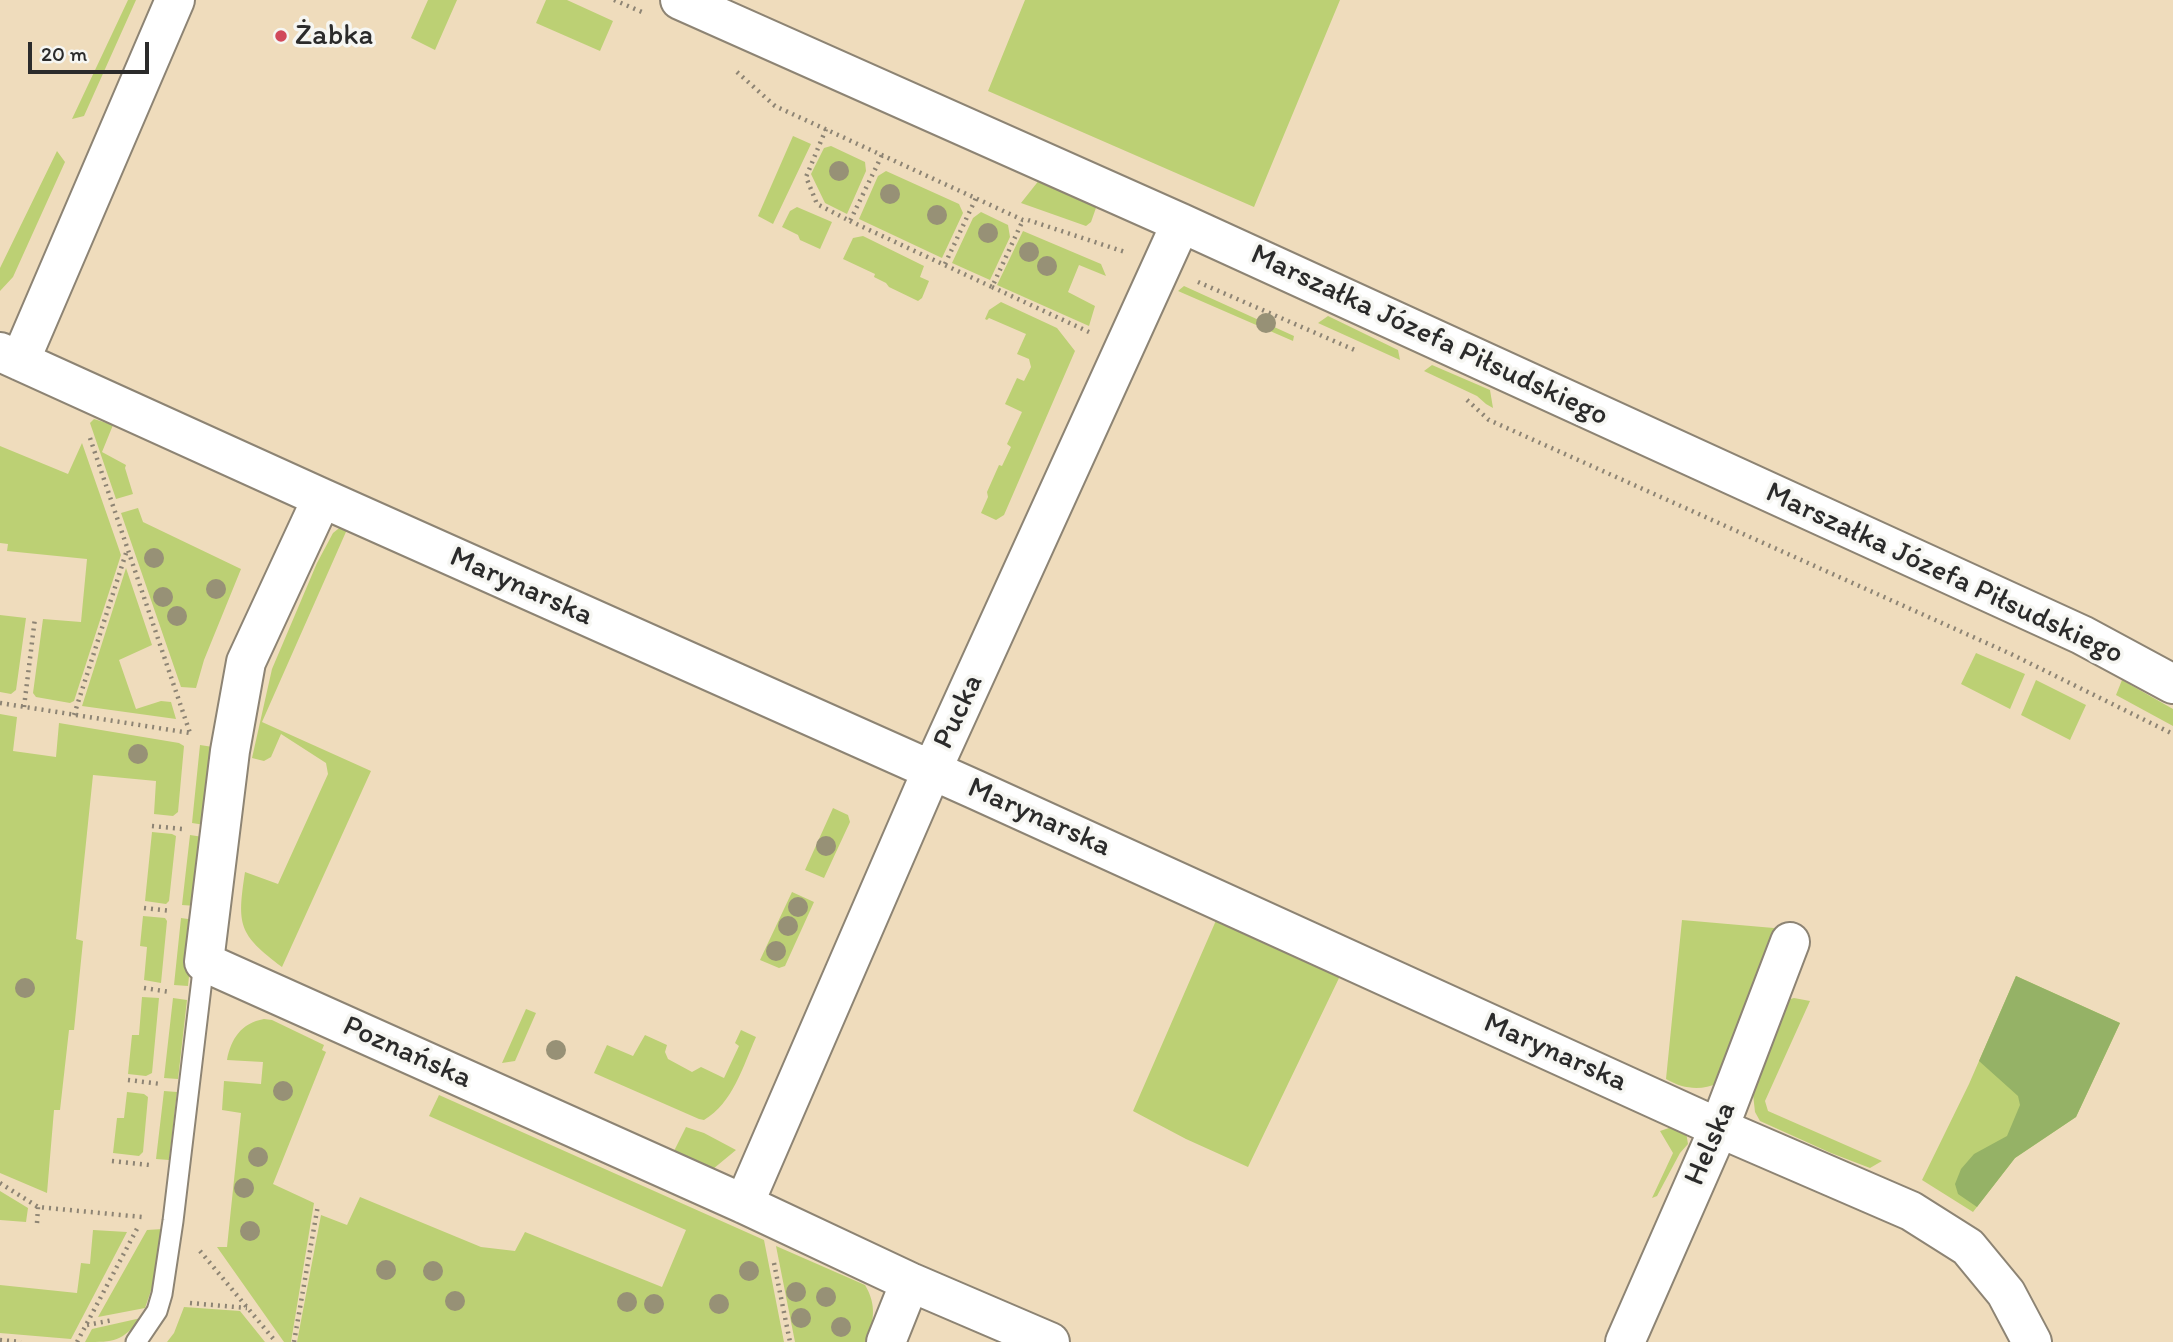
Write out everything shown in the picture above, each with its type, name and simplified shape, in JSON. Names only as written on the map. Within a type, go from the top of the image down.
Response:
[{"type":"street","points":[[10,356],[175,0]]},
{"type":"street","name":"Marszałka Józefa Piłsudskiego","points":[[665,8],[1181,223],[2082,635],[2173,684]]},
{"type":"street","name":"Pucka","points":[[754,1209],[932,770],[1181,223]]},
{"type":"street","name":"Marynarska","points":[[10,356],[321,498],[932,770],[1719,1128],[1911,1211],[1968,1247],[2006,1293],[2032,1342]]},
{"type":"street","points":[[204,962],[232,741],[246,662],[321,498]]},
{"type":"street","name":"Helska","points":[[1625,1342],[1719,1128],[1790,942]]},
{"type":"street","name":"Poznańska","points":[[204,962],[910,1282],[1050,1342]]},
{"type":"street","points":[[886,1342],[910,1282]]},
{"type":"lane","points":[[136,1342],[157,1311],[173,1221],[204,962]]},
{"type":"path","points":[[614,0],[665,8]]},
{"type":"path","points":[[736,71],[775,106],[1023,220],[1163,266],[1364,354]]},
{"type":"path","points":[[826,130],[806,177],[817,204],[1089,332],[1093,321]]},
{"type":"path","points":[[850,221],[882,155]]},
{"type":"path","points":[[945,264],[976,198]]},
{"type":"path","points":[[992,287],[1023,220]]},
{"type":"path","points":[[1116,262],[1121,251]]},
{"type":"path","points":[[72,384],[190,733]]},
{"type":"path","points":[[1465,398],[1489,420],[2011,654],[2173,734]]},
{"type":"path","points":[[74,715],[128,549]]},
{"type":"path","points":[[24,707],[35,618]]},
{"type":"path","points":[[0,703],[232,741]]},
{"type":"path","points":[[152,826],[187,829],[183,842]]},
{"type":"path","points":[[144,908],[175,911]]},
{"type":"path","points":[[144,988],[170,992],[165,1005]]},
{"type":"path","points":[[157,1084],[158,1071]]},
{"type":"path","points":[[128,1080],[164,1085]]},
{"type":"path","points":[[149,1165],[150,1152]]},
{"type":"path","points":[[112,1161],[157,1166]]},
{"type":"path","points":[[0,1183],[38,1207],[143,1217]]},
{"type":"path","points":[[77,1342],[143,1217],[145,1204]]},
{"type":"path","points":[[294,1342],[318,1205]]},
{"type":"path","points":[[37,1223],[38,1207]]},
{"type":"path","points":[[754,1209],[790,1342]]},
{"type":"path","points":[[173,1221],[276,1342]]},
{"type":"path","points":[[0,1340],[21,1342]]},
{"type":"green space","points":[[128,0],[136,0],[84,116],[72,119]]},
{"type":"green space","points":[[428,0],[457,0],[435,50],[411,38]]},
{"type":"green space","points":[[546,0],[567,0],[613,21],[600,51],[536,23]]},
{"type":"green space","points":[[1025,0],[1340,0],[1254,207],[988,91]]},
{"type":"green space","points":[[793,136],[811,144],[773,224],[758,216]]},
{"type":"green space","points":[[831,146],[865,162],[866,171],[847,214],[825,203],[811,174],[824,148]]},
{"type":"green space","points":[[57,151],[65,162],[13,277],[0,291],[0,268]]},
{"type":"green space","points":[[886,171],[959,204],[963,213],[942,258],[859,219],[878,176]]},
{"type":"green space","points":[[1040,179],[1097,205],[1091,222],[1086,226],[1021,203]]},
{"type":"green space","points":[[797,207],[832,222],[820,249],[800,240],[798,235],[782,227],[790,211]]},
{"type":"green space","points":[[981,212],[1008,225],[1010,237],[990,280],[952,263],[973,218]]},
{"type":"green space","points":[[1023,231],[1101,264],[1106,276],[1079,265],[1068,292],[1095,306],[1089,326],[997,285]]},
{"type":"green space","points":[[863,236],[924,266],[920,277],[929,281],[922,298],[918,301],[889,287],[874,277],[875,274],[843,259],[853,238]]},
{"type":"green space","points":[[1184,286],[1294,336],[1293,341],[1178,291]]},
{"type":"green space","points":[[1001,302],[1057,328],[1075,351],[1004,515],[996,520],[981,513],[999,465],[1002,466],[1011,447],[1007,444],[1022,412],[1005,404],[1017,378],[1024,381],[1031,367],[1029,359],[1017,354],[1026,334],[989,318],[985,319],[989,310]]},
{"type":"green space","points":[[1328,316],[1398,350],[1400,360],[1318,323]]},
{"type":"green space","points":[[1432,365],[1490,390],[1493,408],[1477,396],[1424,371]]},
{"type":"green space","points":[[94,419],[113,425],[102,452],[126,465],[133,494],[116,499],[90,423]]},
{"type":"green space","points":[[82,443],[121,555],[74,701],[70,703],[36,697],[33,693],[43,619],[81,622],[87,559],[7,551],[8,544],[0,543],[0,446],[68,474]]},
{"type":"green space","points":[[138,508],[143,522],[241,569],[204,660],[196,688],[181,687],[121,513]]},
{"type":"green space","points":[[343,525],[349,525],[262,722],[371,771],[282,967],[257,946],[244,927],[241,905],[245,872],[278,884],[328,774],[326,763],[281,734],[271,757],[264,761],[252,758],[272,669],[317,563],[333,533]]},
{"type":"green space","points":[[126,568],[152,645],[119,660],[136,709],[161,701],[171,702],[176,719],[82,706]]},
{"type":"green space","points":[[0,615],[26,618],[16,690],[11,694],[0,692]]},
{"type":"green space","points":[[1976,653],[2025,674],[2010,709],[1961,684]]},
{"type":"green space","points":[[2036,680],[2086,705],[2070,740],[2021,715]]},
{"type":"green space","points":[[2122,680],[2173,709],[2173,726],[2116,695]]},
{"type":"green space","points":[[0,714],[17,717],[13,751],[56,757],[59,723],[184,746],[178,812],[173,816],[154,814],[156,781],[93,775],[76,939],[83,941],[74,1030],[69,1030],[60,1110],[54,1110],[47,1193],[0,1173]]},
{"type":"green space","points":[[200,745],[213,747],[205,825],[192,823]]},
{"type":"green space","points":[[833,808],[848,815],[850,822],[824,878],[805,870]]},
{"type":"green space","points":[[152,832],[176,836],[169,901],[166,904],[145,901]]},
{"type":"green space","points":[[190,835],[203,837],[196,906],[182,905]]},
{"type":"green space","points":[[792,892],[814,902],[785,966],[779,968],[760,960]]},
{"type":"green space","points":[[1221,909],[1340,976],[1248,1167],[1133,1111]]},
{"type":"green space","points":[[143,916],[165,918],[167,921],[161,983],[144,980],[147,947],[140,946]]},
{"type":"green space","points":[[181,918],[195,920],[188,986],[174,985]]},
{"type":"green space","points":[[1682,920],[1785,929],[1718,1083],[1699,1088],[1685,1087],[1666,1079]]},
{"type":"green space","points":[[2016,976],[2120,1023],[2076,1117],[2015,1158],[1973,1212],[1922,1180],[1969,1084]]},
{"type":"green space","points":[[2016,976],[2120,1023],[2076,1117],[2015,1158],[1977,1207],[1958,1194],[1955,1184],[1961,1169],[1974,1154],[2007,1136],[2020,1105],[2018,1096],[1979,1061]]},
{"type":"green space","points":[[142,997],[159,998],[152,1073],[146,1076],[128,1074],[132,1035],[139,1035]]},
{"type":"green space","points":[[173,998],[187,1000],[178,1079],[164,1078]]},
{"type":"green space","points":[[1794,998],[1810,1001],[1765,1101],[1768,1111],[1882,1161],[1870,1168],[1760,1121],[1755,1112],[1752,1085],[1787,1000]]},
{"type":"green space","points":[[526,1009],[536,1013],[515,1061],[502,1063]]},
{"type":"green space","points":[[264,1019],[272,1020],[324,1045],[322,1050],[326,1052],[273,1184],[314,1203],[291,1342],[284,1342],[217,1247],[227,1247],[241,1113],[222,1110],[224,1081],[261,1084],[263,1062],[227,1060],[238,1033],[249,1024]]},
{"type":"green space","points":[[741,1030],[756,1037],[730,1094],[714,1113],[704,1120],[594,1073],[607,1045],[633,1056],[645,1035],[667,1045],[665,1052],[668,1059],[692,1072],[701,1067],[724,1078],[739,1046],[735,1043]]},
{"type":"green space","points":[[164,1091],[177,1092],[169,1160],[156,1159]]},
{"type":"green space","points":[[127,1092],[148,1097],[143,1152],[139,1156],[113,1153],[117,1118],[124,1118]]},
{"type":"green space","points":[[439,1095],[764,1240],[784,1342],[297,1342],[321,1215],[347,1225],[360,1197],[481,1247],[515,1251],[525,1232],[662,1287],[686,1230],[429,1116]]},
{"type":"green space","points":[[686,1127],[736,1150],[713,1169],[674,1151]]},
{"type":"green space","points":[[1679,1128],[1686,1132],[1688,1144],[1680,1153],[1657,1196],[1652,1198],[1673,1153],[1660,1131]]},
{"type":"green space","points":[[0,1191],[28,1208],[26,1222],[0,1220]]},
{"type":"green space","points":[[163,1229],[155,1279],[145,1308],[98,1317],[147,1230]]},
{"type":"green space","points":[[93,1230],[127,1232],[71,1339],[0,1333],[0,1285],[77,1293],[81,1263],[90,1264]]},
{"type":"green space","points":[[776,1246],[865,1285],[873,1314],[866,1342],[795,1342]]},
{"type":"green space","points":[[184,1307],[240,1311],[265,1342],[167,1342],[174,1333]]},
{"type":"green space","points":[[141,1318],[117,1339],[85,1342],[92,1329]]},
{"type":"place","name":"Żabka","points":[[281,36]]}]
